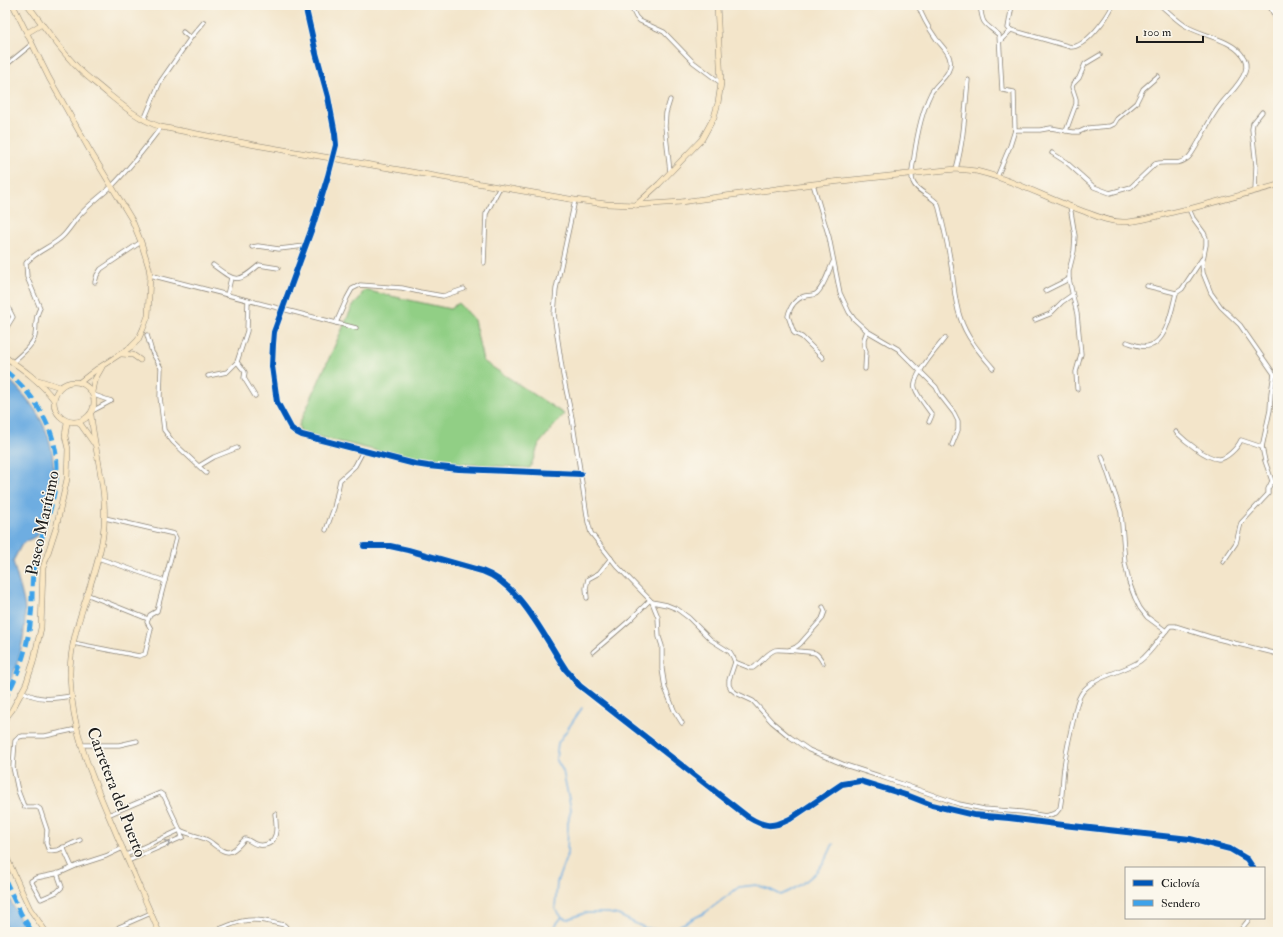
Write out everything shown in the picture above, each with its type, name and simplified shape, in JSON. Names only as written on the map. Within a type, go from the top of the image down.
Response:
[{"type":"main road","points":[[14,5],[49,78],[132,220],[149,268],[148,316],[135,344],[80,382]]},
{"type":"main road","points":[[28,5],[80,69],[118,102],[144,120],[161,127],[255,145],[575,200],[606,204],[636,205],[681,202],[813,184],[956,169],[979,171],[1109,220],[1124,222],[1141,220],[1174,211],[1189,209],[1278,185]]},
{"type":"main road","points":[[636,205],[697,144],[708,129],[718,103],[721,83],[717,5]]},
{"type":"main road","points":[[27,33],[42,24]]},
{"type":"main road","points":[[121,354],[136,356],[140,360]]},
{"type":"main road","points":[[5,357],[34,378],[47,390],[54,400]]},
{"type":"main road","points":[[93,394],[87,386],[80,382],[69,382],[60,387],[57,391],[54,400],[56,412],[67,422],[79,422],[91,415],[95,405],[93,394],[96,376],[103,366]]},
{"type":"main road","points":[[34,378],[60,387]]},
{"type":"main road","name":"Carretera del Puerto","points":[[91,415],[104,499],[103,535],[98,558],[86,594],[73,643],[70,661],[72,696],[77,729],[87,763],[159,932]]},
{"type":"main road","name":"Paseo Marítimo","points":[[5,719],[12,710],[22,691],[34,663],[41,628],[43,568],[56,528],[66,486],[68,449],[65,436],[67,422]]},
{"type":"main road","name":"Carretera del Puerto","points":[[79,422],[90,436],[95,446]]},
{"type":"main road","points":[[5,854],[30,909],[46,932]]},
{"type":"street","points":[[305,5],[328,97],[336,145],[326,183],[274,332],[272,366],[278,402],[288,423],[291,428],[302,435],[415,464],[459,469],[580,474]]},
{"type":"street","points":[[630,5],[640,21],[664,32],[693,62],[721,83]]},
{"type":"street","points":[[918,5],[928,27],[948,54],[951,64],[948,73],[935,86],[931,93],[922,115],[918,131],[912,173],[913,182],[938,204],[950,259],[956,302],[960,318],[978,351],[994,368]]},
{"type":"street","points":[[980,5],[984,22],[987,26],[998,33],[1000,41],[1002,90],[1014,92],[1015,130],[997,177]]},
{"type":"street","points":[[1012,5],[1008,28],[1071,47],[1079,45],[1095,31],[1108,16],[1113,5]]},
{"type":"street","points":[[1052,153],[1066,162],[1094,187],[1110,193],[1131,186],[1155,164],[1178,163],[1188,158],[1212,117],[1241,80],[1246,69],[1246,64],[1242,55],[1236,48],[1184,25],[1160,5]]},
{"type":"street","points":[[1269,5],[1278,22]]},
{"type":"street","points":[[144,120],[160,82],[190,38],[204,22]]},
{"type":"street","points":[[1000,41],[1011,30]]},
{"type":"street","points":[[183,32],[190,38]]},
{"type":"street","points":[[5,66],[32,44]]},
{"type":"street","points":[[1066,131],[1076,104],[1072,87],[1073,84],[1079,78],[1085,64],[1100,56]]},
{"type":"street","points":[[1015,130],[1040,130],[1051,128],[1079,132],[1088,128],[1110,126],[1136,103],[1143,89],[1158,76]]},
{"type":"street","points":[[956,169],[960,153],[968,80]]},
{"type":"street","points":[[670,100],[666,113],[665,126],[670,172]]},
{"type":"street","points":[[1255,191],[1256,166],[1252,129],[1253,123],[1262,112]]},
{"type":"street","points":[[13,362],[28,348],[34,339],[36,316],[40,308],[27,277],[26,263],[34,255],[61,238],[78,217],[98,197],[112,186],[138,158],[161,127]]},
{"type":"street","points":[[813,184],[829,237],[840,292],[849,312],[854,319],[867,330],[898,349],[936,387],[958,421],[958,430],[952,445]]},
{"type":"street","points":[[484,263],[486,214],[500,187]]},
{"type":"street","points":[[575,200],[556,289],[554,314],[588,522],[591,533],[611,558],[651,601],[658,617],[665,688],[674,710],[682,723]]},
{"type":"street","points":[[1070,206],[1075,236],[1069,279],[1077,314],[1081,354],[1076,372],[1077,389]]},
{"type":"street","points":[[1189,209],[1206,238],[1202,264],[1203,273],[1211,293],[1221,307],[1240,325],[1276,375],[1271,393],[1270,410],[1262,447],[1272,481],[1278,488]]},
{"type":"street","points":[[95,282],[101,269],[141,242]]},
{"type":"street","points":[[252,247],[258,246],[279,249],[305,246]]},
{"type":"street","points":[[1127,342],[1143,347],[1158,342],[1169,322],[1176,293],[1182,289],[1203,258]]},
{"type":"street","points":[[823,358],[802,337],[794,333],[788,316],[792,306],[798,299],[817,292],[822,285],[833,261]]},
{"type":"street","points":[[213,265],[236,280],[246,276],[260,265],[278,268]]},
{"type":"street","points":[[150,275],[356,328]]},
{"type":"street","points":[[227,295],[231,278]]},
{"type":"street","points":[[1045,291],[1069,279]]},
{"type":"street","points":[[336,323],[346,298],[352,289],[360,285],[402,288],[443,296],[464,289]]},
{"type":"street","points":[[1147,286],[1176,293]]},
{"type":"street","points":[[1035,320],[1050,314],[1062,302],[1072,295]]},
{"type":"street","points":[[5,300],[13,317],[5,330]]},
{"type":"street","points":[[208,376],[227,372],[237,362],[247,331],[248,300]]},
{"type":"street","points":[[865,369],[866,351],[864,339],[867,330]]},
{"type":"street","points":[[147,335],[152,352],[161,368],[160,397],[164,430],[173,442],[206,473]]},
{"type":"street","points":[[930,422],[932,415],[914,386],[916,377],[944,338]]},
{"type":"street","points":[[237,362],[245,372],[244,378],[255,396]]},
{"type":"street","points":[[93,394],[112,401],[94,410]]},
{"type":"street","points":[[1176,432],[1193,447],[1217,459],[1223,458],[1236,448],[1241,440],[1262,447]]},
{"type":"street","points":[[199,466],[214,457],[237,448]]},
{"type":"street","points":[[326,530],[334,508],[340,480],[355,466],[363,451]]},
{"type":"street","points":[[1102,456],[1121,512],[1125,563],[1133,592],[1140,608],[1147,616],[1166,631]]},
{"type":"street","points":[[1223,562],[1236,543],[1241,523],[1268,494],[1268,489],[1272,481]]},
{"type":"street","points":[[73,643],[139,656],[143,656],[145,654],[151,629],[147,622],[150,615],[157,611],[176,538],[174,534],[104,518]]},
{"type":"street","points":[[364,546],[390,546],[492,574],[511,590],[537,622],[567,670],[580,686],[756,822],[772,826],[780,824],[790,819],[842,784],[860,781],[932,805],[974,815],[1190,839],[1230,849],[1247,859],[1252,867]]},
{"type":"street","points":[[98,558],[164,581]]},
{"type":"street","points":[[588,598],[586,588],[588,579],[599,573],[611,558]]},
{"type":"street","points":[[86,594],[148,619]]},
{"type":"street","points":[[651,601],[677,609],[689,618],[711,640],[730,652],[734,657],[735,662],[729,680],[729,685],[732,689],[736,693],[753,701],[772,722],[809,750],[845,765],[959,804],[1046,816],[1056,813],[1060,808],[1067,746],[1080,695],[1091,685],[1140,660],[1149,653],[1170,626],[1278,654]]},
{"type":"street","points":[[593,652],[651,601]]},
{"type":"street","points":[[786,650],[800,644],[822,619],[825,611],[823,607]]},
{"type":"street","points":[[735,662],[753,668],[776,650],[780,649],[817,654],[823,663]]},
{"type":"street","points":[[22,691],[40,699],[53,699],[72,696]]},
{"type":"street","points":[[77,729],[45,736],[23,736],[15,741],[13,768],[18,792],[23,804],[25,807],[37,807],[40,809],[47,830],[46,843],[50,851],[52,852],[80,840]]},
{"type":"street","points":[[81,745],[119,745],[137,741]]},
{"type":"street","points":[[108,815],[160,793],[164,796],[182,837]]},
{"type":"street","points":[[180,830],[187,834],[207,840],[219,849],[227,852],[232,851],[245,839],[256,844],[264,845],[269,843],[276,833],[275,814]]},
{"type":"street","points":[[126,855],[180,830]]},
{"type":"street","points":[[128,862],[187,834]]},
{"type":"street","points":[[64,847],[72,867]]},
{"type":"street","points":[[57,873],[62,887],[57,892],[40,899],[31,881],[36,878],[57,873],[106,856],[123,848]]},
{"type":"street","points":[[115,932],[119,927],[151,913]]},
{"type":"street","points":[[1239,932],[1249,919]]},
{"type":"street","points":[[211,932],[241,921],[248,920],[264,920],[284,924],[287,932]]},
{"type":"green space","points":[[364,290],[450,309],[458,303],[474,320],[483,361],[564,414],[539,444],[530,468],[425,462],[315,436],[300,431],[299,425],[353,305],[358,301]]},
{"type":"water","points":[[5,376],[29,402],[46,430],[51,445],[53,479],[50,502],[38,535],[22,544],[13,561],[23,598],[25,620],[23,641],[20,652],[14,672],[5,691]]},
{"type":"water","points":[[5,890],[22,923],[28,932],[5,932]]},
{"type":"waterway","points":[[582,708],[558,743],[556,759],[563,771],[571,809],[568,822],[567,855],[557,882],[555,909],[562,917],[568,919],[585,913],[608,913],[618,915],[645,928],[659,930],[675,928],[706,912],[739,887],[756,885],[781,895],[790,891],[813,876],[824,862],[833,844]]},
{"type":"waterway","points":[[552,932],[553,928],[562,917]]},
{"type":"marked path","points":[[5,371],[28,393],[45,420],[51,434],[57,465],[52,503],[34,567],[32,609],[26,647],[19,669],[5,698]]},
{"type":"marked path","points":[[5,880],[21,914],[32,932]]},
{"type":"cycle path","points":[[305,5],[328,97],[336,145],[312,228],[274,332],[272,366],[277,402],[291,428],[302,435],[415,464],[459,469],[581,474]]},
{"type":"cycle path","points":[[364,546],[390,546],[408,550],[482,571],[496,578],[520,600],[540,628],[566,670],[580,686],[748,817],[759,823],[773,825],[784,822],[842,784],[860,781],[909,796],[932,805],[974,815],[1190,839],[1230,849],[1247,859],[1252,867]]}]
